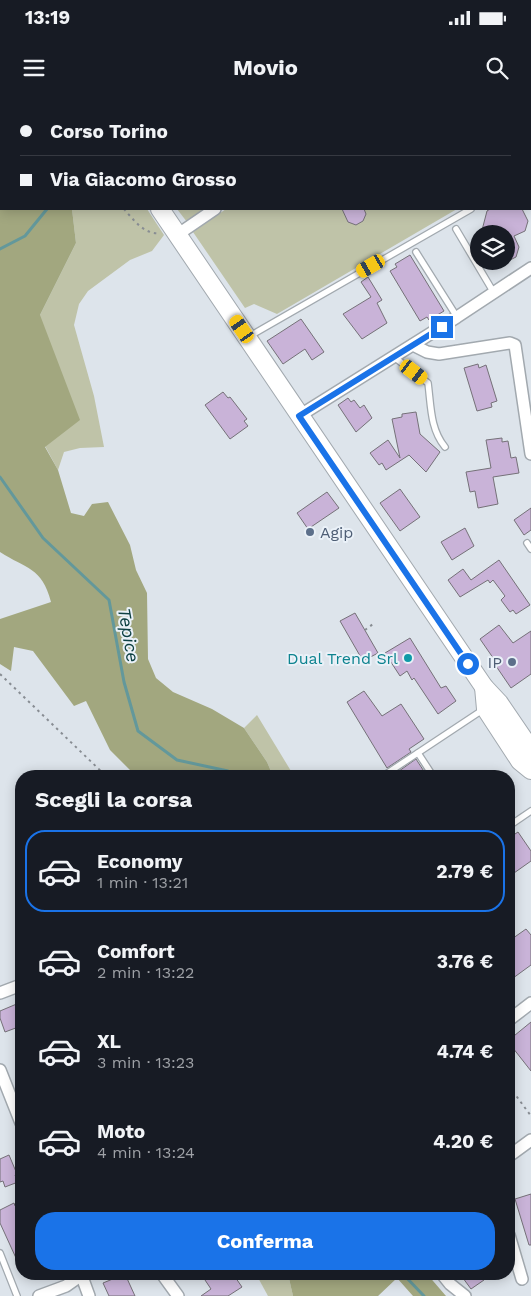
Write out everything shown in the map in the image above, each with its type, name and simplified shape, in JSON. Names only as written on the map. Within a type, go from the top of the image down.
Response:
[{"type":"main road","points":[[161,210],[484,687],[490,706],[530,758]]},
{"type":"street","points":[[176,233],[213,210]]},
{"type":"street","points":[[299,416],[457,318],[531,268]]},
{"type":"street","points":[[413,345],[427,352],[439,354],[510,343],[515,346],[531,454]]},
{"type":"street","points":[[0,993],[15,987]]},
{"type":"street","points":[[515,1015],[531,1003]]},
{"type":"street","points":[[0,1070],[15,1108]]},
{"type":"street","points":[[515,1152],[531,1140]]},
{"type":"street","points":[[515,1255],[522,1279]]},
{"type":"street","points":[[39,1296],[66,1286],[74,1280]]},
{"type":"street","points":[[84,1280],[89,1296]]},
{"type":"street","points":[[166,1280],[178,1296]]},
{"type":"street","points":[[447,1280],[465,1296]]},
{"type":"lane","points":[[248,338],[469,210]]},
{"type":"lane","points":[[456,229],[494,293]]},
{"type":"lane","points":[[416,252],[457,318]]},
{"type":"lane","points":[[394,357],[428,382],[434,429],[438,438],[446,447]]},
{"type":"lane","points":[[527,543],[531,549]]},
{"type":"lane","points":[[392,770],[490,706]]},
{"type":"lane","points":[[418,753],[429,770]]},
{"type":"lane","points":[[515,822],[531,811]]},
{"type":"lane","points":[[0,1253],[17,1296]]},
{"type":"path","points":[[125,210],[138,224],[153,234],[176,233]]},
{"type":"path","points":[[365,630],[373,624]]},
{"type":"path","points":[[0,674],[100,770]]},
{"type":"path","points":[[515,1094],[531,1116]]},
{"type":"green space","points":[[0,210],[72,210],[76,243],[40,315],[80,420],[45,447],[58,470],[71,513],[84,516],[92,504],[108,502],[130,545],[136,570],[147,593],[148,659],[156,678],[173,692],[212,709],[244,728],[270,770],[130,770],[110,750],[86,701],[74,706],[33,651],[14,647],[11,671],[0,664],[0,619],[51,602],[38,575],[0,552]]},
{"type":"green space","points":[[72,210],[148,210],[164,235],[152,251],[130,260],[88,291],[79,304],[74,325],[94,396],[104,447],[80,448],[64,452],[58,470],[45,446],[40,315],[76,243]]},
{"type":"green space","points":[[178,210],[205,210],[187,222]]},
{"type":"green space","points":[[225,210],[455,210],[277,314],[254,304],[245,308],[193,232]]},
{"type":"green space","points":[[257,715],[290,770],[270,770],[244,728]]},
{"type":"green space","points":[[259,1280],[289,1280],[293,1296],[268,1296]]},
{"type":"green space","points":[[289,1280],[395,1280],[378,1296],[293,1296]]},
{"type":"green space","points":[[399,1280],[432,1280],[446,1296],[413,1296]]},
{"type":"building","points":[[342,210],[364,210],[366,214],[363,221],[356,225],[348,222]]},
{"type":"building","points":[[488,210],[522,210],[528,221],[525,231],[515,236],[515,225],[483,225]]},
{"type":"building","points":[[515,238],[519,247],[515,258]]},
{"type":"building","points":[[410,255],[444,311],[429,320],[427,317],[420,321],[390,271],[397,267],[395,264]]},
{"type":"building","points":[[368,277],[382,300],[377,303],[387,323],[362,339],[343,314],[371,297],[361,282]]},
{"type":"building","points":[[301,319],[324,352],[312,360],[305,349],[283,364],[267,341]]},
{"type":"building","points":[[478,364],[479,368],[486,365],[497,401],[491,403],[492,407],[477,411],[464,368]]},
{"type":"building","points":[[223,392],[228,398],[230,397],[247,419],[244,421],[248,426],[230,439],[205,405]]},
{"type":"building","points":[[348,398],[351,402],[354,400],[360,408],[364,405],[372,418],[356,432],[338,405]]},
{"type":"building","points":[[416,412],[420,434],[440,452],[426,472],[409,455],[386,470],[382,463],[379,465],[370,453],[388,440],[400,458],[392,419],[402,417],[402,414]]},
{"type":"building","points":[[502,438],[502,442],[508,441],[511,458],[516,457],[519,473],[493,477],[498,504],[478,508],[475,491],[470,492],[466,472],[491,468],[486,440]]},
{"type":"building","points":[[400,489],[420,517],[400,531],[380,503]]},
{"type":"building","points":[[327,492],[339,508],[308,529],[297,513]]},
{"type":"building","points":[[531,508],[531,530],[524,535],[514,520]]},
{"type":"building","points":[[465,528],[474,546],[452,560],[441,542]]},
{"type":"building","points":[[499,560],[530,605],[516,614],[513,610],[510,612],[501,600],[505,596],[493,580],[490,583],[488,580],[460,597],[448,580],[463,569],[471,580]]},
{"type":"building","points":[[355,613],[378,653],[363,661],[340,621]]},
{"type":"building","points":[[499,625],[513,643],[531,631],[531,674],[511,688],[480,639]]},
{"type":"building","points":[[410,638],[441,688],[446,686],[456,701],[438,714],[414,678],[412,680],[407,671],[400,676],[385,653]]},
{"type":"building","points":[[364,691],[382,716],[401,704],[424,739],[409,749],[411,752],[387,768],[347,702]]},
{"type":"building","points":[[416,759],[423,770],[400,770]]},
{"type":"building","points":[[518,832],[531,851],[531,861],[515,872],[515,834]]},
{"type":"building","points":[[526,929],[531,935],[531,965],[515,977],[515,937]]},
{"type":"building","points":[[15,1005],[15,1028],[5,1032],[0,1018],[0,1011]]},
{"type":"building","points":[[531,1022],[531,1071],[515,1051],[515,1035]]},
{"type":"building","points":[[9,1155],[15,1169],[15,1183],[5,1187],[3,1181],[0,1182],[0,1159]]},
{"type":"building","points":[[531,1194],[531,1245],[529,1245],[515,1199]]},
{"type":"building","points":[[14,1203],[15,1256],[0,1223],[0,1210]]},
{"type":"building","points":[[110,1280],[128,1280],[135,1296],[109,1296],[103,1283]]},
{"type":"building","points":[[205,1280],[237,1280],[242,1287],[228,1296],[201,1296],[211,1289]]},
{"type":"building","points":[[464,1280],[484,1280],[471,1289]]},
{"type":"waterway","name":"Tepice","points":[[0,249],[25,236],[46,210]]},
{"type":"waterway","name":"Tepice","points":[[0,477],[43,538],[109,600],[124,682],[138,731],[177,760],[223,770]]},
{"type":"waterway","name":"Tepice","points":[[409,1280],[424,1296]]},
{"type":"place","name":"Agip","points":[[310,532]]},
{"type":"place","name":"Dual Trend Srl","points":[[408,658]]},
{"type":"place","name":"IP","points":[[512,662]]},
{"type":"route","points":[[442,327],[299,416],[468,664]]}]
